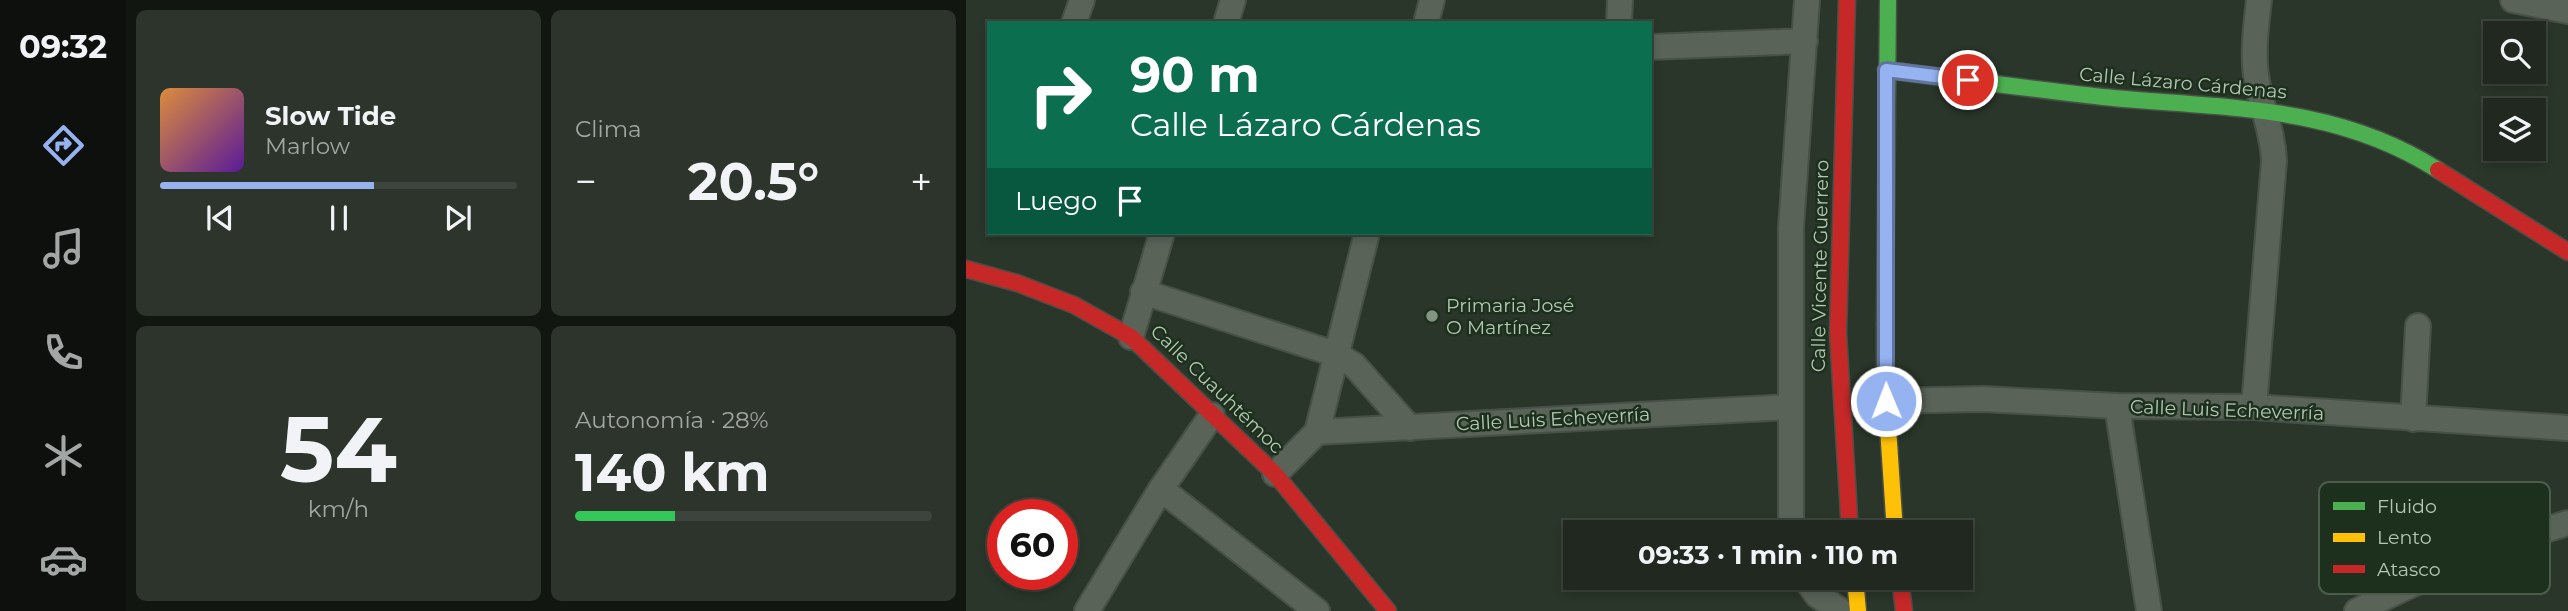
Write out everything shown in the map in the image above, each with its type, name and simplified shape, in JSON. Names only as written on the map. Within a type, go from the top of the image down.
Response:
[{"type":"street","points":[[1075,21],[1083,0]]},
{"type":"street","points":[[1227,21],[1233,0]]},
{"type":"street","points":[[1427,21],[1432,0]]},
{"type":"street","points":[[1619,21],[1620,0]]},
{"type":"street","points":[[1791,520],[1791,227],[1807,0]]},
{"type":"street","name":"Calle Vicente Guerrero","points":[[1847,0],[1838,325],[1844,485],[1848,520]]},
{"type":"street","points":[[1888,0],[1886,401],[1894,520]]},
{"type":"street","points":[[2254,407],[2274,161],[2273,136],[2255,63],[2259,0]]},
{"type":"street","points":[[2513,0],[2568,11]]},
{"type":"street","points":[[1652,47],[1805,41]]},
{"type":"street","name":"Calle Lázaro Cárdenas","points":[[1886,70],[2105,97],[2265,109],[2312,118],[2410,152],[2568,252]]},
{"type":"street","points":[[1131,337],[1161,235]]},
{"type":"street","points":[[1275,474],[1317,432],[1366,235]]},
{"type":"street","name":"Calle Cuauhtémoc","points":[[966,269],[1017,283],[1074,305],[1131,337],[1275,474],[1388,611]]},
{"type":"street","points":[[1143,292],[1335,354],[1354,365],[1410,428]]},
{"type":"street","points":[[2413,419],[2418,327]]},
{"type":"street","name":"Calle Luis Echeverría","points":[[1886,401],[1983,399],[2117,406],[2254,407],[2568,428]]},
{"type":"street","points":[[2117,406],[2149,611]]},
{"type":"street","name":"Calle Luis Echeverría","points":[[1317,432],[1789,407]]},
{"type":"street","points":[[1087,611],[1161,489],[1212,415]]},
{"type":"street","points":[[1161,489],[1317,611]]},
{"type":"street","points":[[2550,528],[2568,523]]},
{"type":"street","points":[[1813,590],[1841,611]]},
{"type":"street","points":[[1856,590],[1858,611]]},
{"type":"street","points":[[1901,590],[1904,611]]},
{"type":"street","points":[[2357,611],[2394,594]]},
{"type":"traffic: fast","points":[[1885,324],[1888,0]]},
{"type":"traffic: fast","points":[[1886,70],[2103,97],[2275,113],[2358,132],[2398,148],[2438,170]]},
{"type":"traffic: slow","points":[[1885,324],[1885,383],[1894,520]]},
{"type":"traffic: slow","points":[[1856,590],[1858,611]]},
{"type":"traffic: jam","points":[[1847,0],[1838,333],[1849,520]]},
{"type":"traffic: jam","points":[[2438,170],[2568,252]]},
{"type":"traffic: jam","points":[[966,269],[1017,283],[1074,305],[1131,337],[1275,474],[1388,611]]},
{"type":"traffic: jam","points":[[1901,590],[1904,611]]},
{"type":"place","name":"Primaria José O Martínez","points":[[1432,316]]},
{"type":"route","points":[[1886,401],[1886,70],[1968,80]]}]
